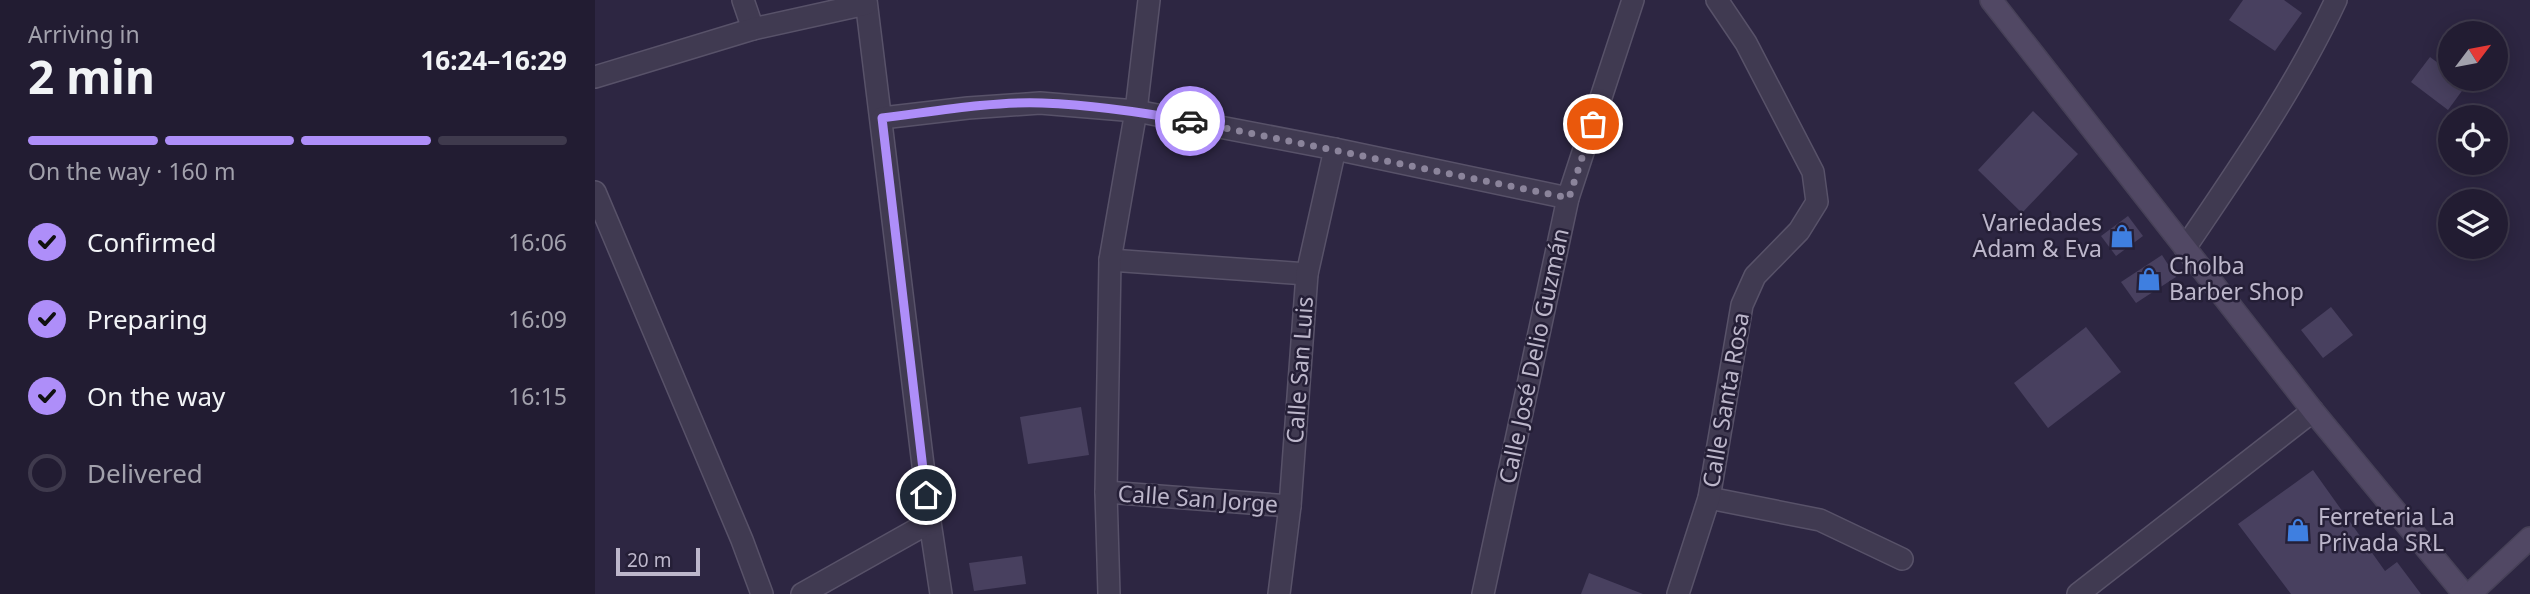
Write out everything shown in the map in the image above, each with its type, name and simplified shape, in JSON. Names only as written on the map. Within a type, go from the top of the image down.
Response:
[{"type":"street","points":[[743,0],[753,29]]},
{"type":"street","points":[[1109,594],[1107,492],[1110,260],[1136,111],[1149,0]]},
{"type":"street","name":"Calle José Delio Guzmán","points":[[1483,594],[1569,198],[1633,0]]},
{"type":"street","name":"Calle Santa Rosa","points":[[1678,594],[1709,498],[1742,304],[1755,276],[1799,231],[1817,202],[1813,172],[1746,43],[1717,0]]},
{"type":"street","points":[[1991,0],[2313,411],[2464,594]]},
{"type":"street","points":[[2185,248],[2262,133],[2325,25],[2336,0]]},
{"type":"street","points":[[595,77],[753,29],[866,2],[941,594]]},
{"type":"street","points":[[882,118],[1039,103],[1136,111],[1569,198]]},
{"type":"street","name":"Calle San Luis","points":[[1279,594],[1290,506],[1307,274],[1335,149]]},
{"type":"street","points":[[595,191],[742,540],[762,594]]},
{"type":"street","points":[[1110,260],[1307,274]]},
{"type":"street","points":[[2078,594],[2313,411]]},
{"type":"street","name":"Calle San Jorge","points":[[1107,492],[1290,506]]},
{"type":"street","points":[[1709,498],[1820,520],[1902,559]]},
{"type":"street","points":[[802,594],[930,522]]},
{"type":"street","points":[[2470,594],[2530,538]]},
{"type":"building","points":[[2243,0],[2284,0],[2302,13],[2275,51],[2229,20]]},
{"type":"building","points":[[2430,57],[2438,63],[2438,91],[2462,91],[2452,105],[2441,105],[2411,82]]},
{"type":"building","points":[[2033,111],[2078,154],[2022,213],[1978,170]]},
{"type":"building","name":"Variedades Adam & Eva","points":[[2128,216],[2143,236],[2116,256],[2101,236]]},
{"type":"building","name":"Cholba Barber Shop","points":[[2162,255],[2176,277],[2136,303],[2121,282]]},
{"type":"building","points":[[2331,307],[2353,335],[2323,358],[2301,330]]},
{"type":"building","points":[[2086,327],[2121,372],[2048,428],[2014,383]]},
{"type":"building","points":[[1081,407],[1089,455],[1028,464],[1020,417]]},
{"type":"building","name":"Ferreteria La Privada SRL","points":[[2313,470],[2385,571],[2397,562],[2421,594],[2291,594],[2238,524]]},
{"type":"building","points":[[1022,556],[1026,584],[974,591],[969,563]]},
{"type":"building","points":[[1589,573],[1643,594],[1581,594]]},
{"type":"way so far","points":[[1190,121],[1569,198],[1593,124]]},
{"type":"place","name":"Variedades Adam & Eva","points":[[2122,236]]},
{"type":"place","name":"Cholba Barber Shop","points":[[2149,279]]},
{"type":"place","name":"Ferreteria La Privada SRL","points":[[2298,530]]},
{"type":"route","points":[[926,495],[882,118],[1039,103],[1136,111],[1190,121]]}]
